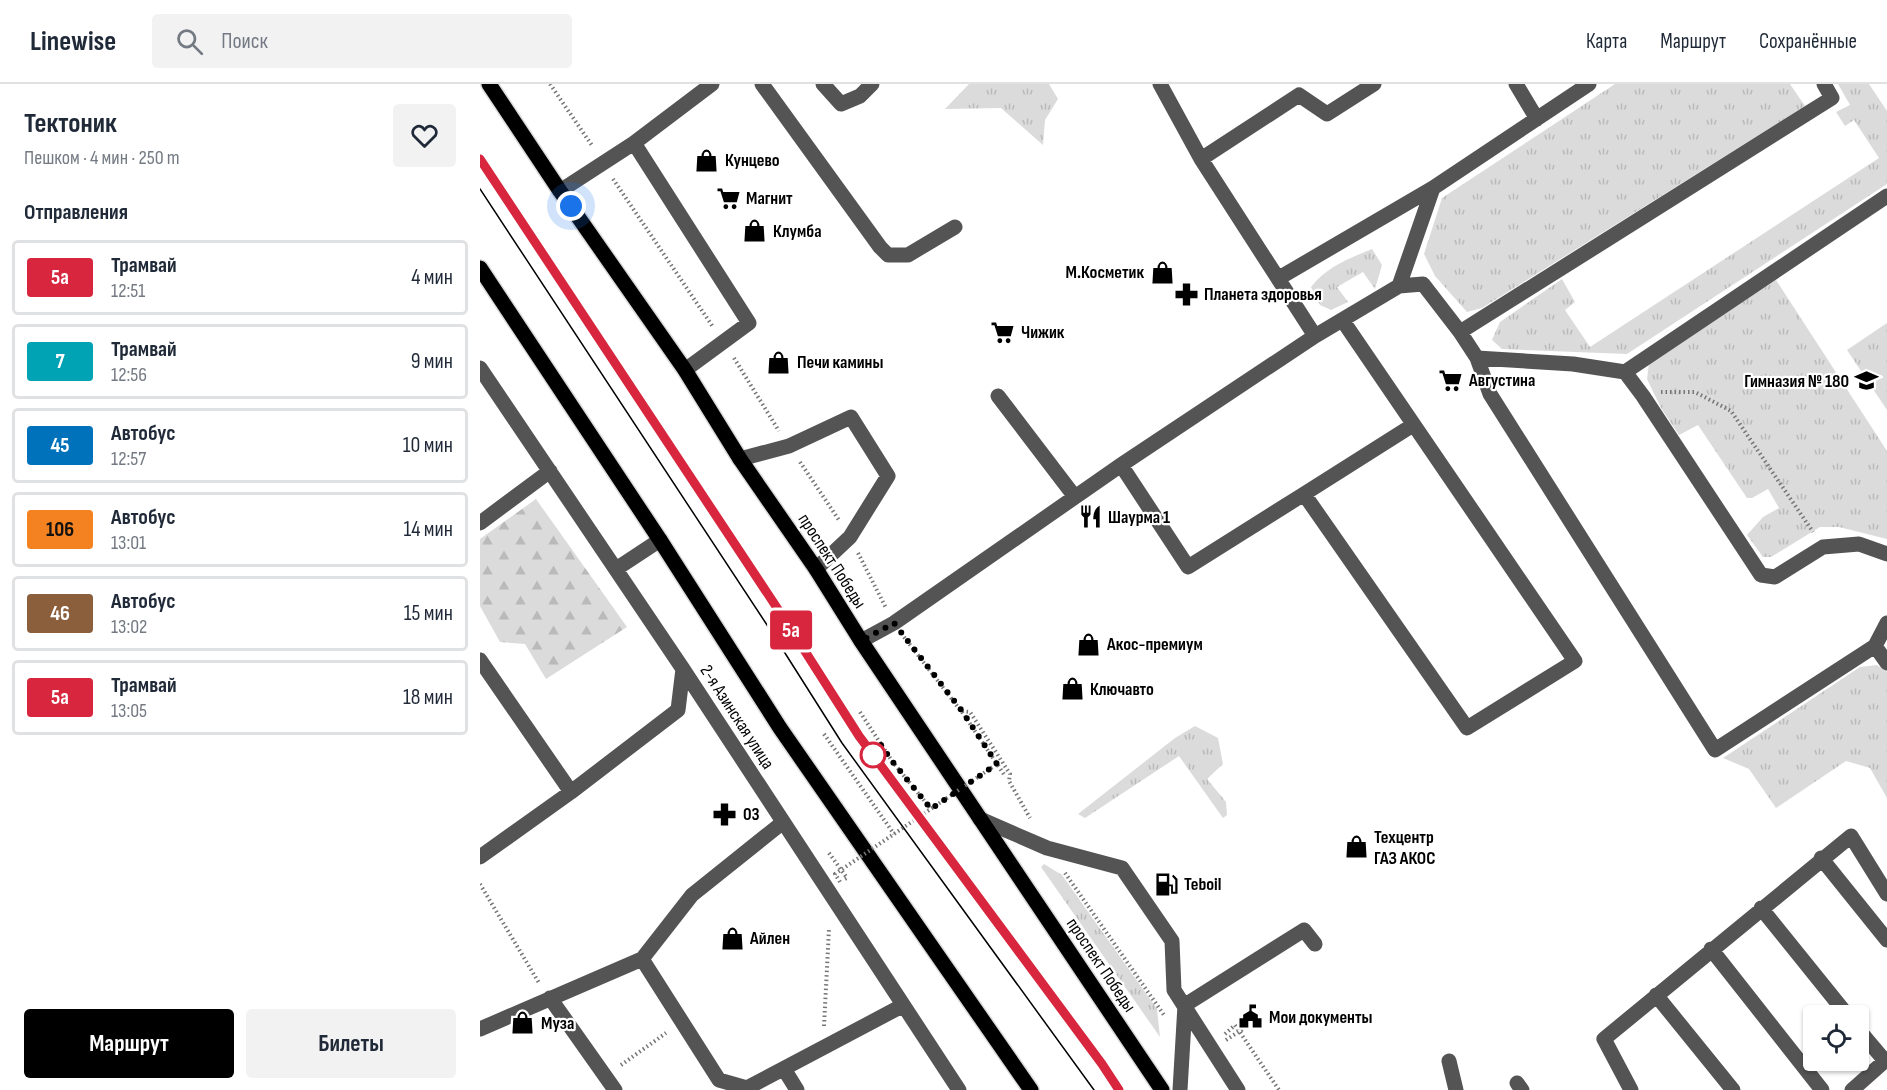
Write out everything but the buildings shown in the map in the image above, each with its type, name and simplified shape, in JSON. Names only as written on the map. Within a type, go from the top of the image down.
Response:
[{"type":"main road","name":"проспект Победы","points":[[489,84],[685,370],[740,459],[816,569],[861,641],[1161,1090]]},
{"type":"main road","points":[[480,268],[660,540],[780,728],[1031,1090]]},
{"type":"street","points":[[560,190],[634,143],[712,84]]},
{"type":"street","points":[[762,84],[888,255],[908,255],[955,227]]},
{"type":"street","points":[[823,84],[841,104],[860,96],[872,84]]},
{"type":"street","points":[[1160,84],[1201,159],[1315,336]]},
{"type":"street","points":[[1201,159],[1296,90],[1327,114],[1374,84]]},
{"type":"street","points":[[1516,84],[1537,119]]},
{"type":"street","points":[[1279,278],[1433,188],[1589,84]]},
{"type":"street","points":[[1460,332],[1832,98],[1824,84]]},
{"type":"street","points":[[634,143],[749,323],[685,370]]},
{"type":"street","points":[[1399,286],[1433,188]]},
{"type":"street","points":[[1477,358],[1573,364],[1625,372],[1887,196]]},
{"type":"street","points":[[861,641],[894,623],[1121,465],[1315,336],[1399,286],[1423,285],[1477,358],[1490,394],[1715,750],[1875,646],[1887,623]]},
{"type":"street","points":[[1304,494],[1467,728],[1575,661],[1342,321]]},
{"type":"street","name":"2-я Азинская улица","points":[[480,368],[683,669],[958,1090]]},
{"type":"street","points":[[1625,372],[1761,575],[1775,577],[1823,548],[1859,544],[1887,554]]},
{"type":"street","points":[[998,396],[1075,497]]},
{"type":"street","points":[[740,459],[789,446],[851,417],[888,476],[850,537],[816,569]]},
{"type":"street","points":[[1121,465],[1188,567],[1413,425]]},
{"type":"street","points":[[480,523],[550,471]]},
{"type":"street","points":[[616,569],[660,540]]},
{"type":"street","points":[[1875,646],[1887,663]]},
{"type":"street","points":[[480,660],[570,792]]},
{"type":"street","points":[[482,851],[570,792],[678,710],[683,669]]},
{"type":"street","points":[[980,819],[1047,848],[1122,868],[1172,941],[1174,990],[1236,1090]]},
{"type":"street","points":[[480,1029],[642,959],[692,895],[782,823]]},
{"type":"street","points":[[1631,1090],[1604,1039],[1821,858],[1851,836],[1887,894]]},
{"type":"street","points":[[1821,858],[1887,940]]},
{"type":"street","points":[[1761,908],[1839,1005]]},
{"type":"street","points":[[1185,1005],[1304,930],[1315,944]]},
{"type":"street","points":[[1711,950],[1822,1090]]},
{"type":"street","points":[[642,959],[719,1080],[746,1089],[902,1006]]},
{"type":"street","points":[[1656,995],[1733,1090]]},
{"type":"street","points":[[550,998],[615,1090]]},
{"type":"street","points":[[1180,1090],[1185,1005]]},
{"type":"street","points":[[1852,1090],[1886,1060],[1869,1041]]},
{"type":"street","points":[[1449,1061],[1456,1090]]},
{"type":"street","points":[[784,1069],[797,1090]]},
{"type":"path","points":[[550,84],[724,342],[789,446],[850,537],[894,623],[962,711],[1005,776]]},
{"type":"path","points":[[1643,396],[1654,392],[1695,392],[1731,411],[1823,548]]},
{"type":"path","points":[[962,711],[970,712],[1010,774],[1009,781],[1032,822]]},
{"type":"path","points":[[860,712],[892,761],[931,809]]},
{"type":"path","points":[[824,734],[894,834]]},
{"type":"path","points":[[840,882],[835,874],[997,764]]},
{"type":"path","points":[[1059,868],[1067,875],[1164,1015]]},
{"type":"path","points":[[480,884],[539,983]]},
{"type":"path","points":[[822,1048],[829,925]]},
{"type":"path","points":[[605,1076],[682,1022]]},
{"type":"path","points":[[1229,1029],[1235,1025],[1241,1030],[1279,1090]]},
{"type":"green space","points":[[969,84],[1049,84],[1058,99],[1045,120],[1043,145],[1001,108],[945,109]]},
{"type":"green space","points":[[1615,84],[1790,84],[1805,106],[1482,308],[1467,312],[1435,276],[1424,254],[1442,198]]},
{"type":"green space","points":[[1838,84],[1869,84],[1887,111],[1887,184],[1627,354],[1502,349],[1492,340],[1500,322],[1562,279],[1575,302],[1565,310],[1590,347],[1879,158],[1854,120],[1845,126],[1836,112],[1850,105]]},
{"type":"green space","points":[[1372,249],[1382,265],[1375,289],[1363,272],[1337,287],[1348,302],[1331,310],[1320,305],[1311,287],[1317,280],[1339,264]]},
{"type":"green space","points":[[1776,280],[1887,451],[1887,539],[1839,527],[1820,527],[1771,557],[1763,557],[1747,535],[1763,517],[1779,508],[1768,489],[1752,498],[1747,498],[1698,425],[1679,435],[1661,408],[1647,379],[1649,363]]},
{"type":"green space","points":[[1887,323],[1887,410],[1847,350]]},
{"type":"green space","points":[[536,499],[627,627],[546,679],[525,644],[500,642],[480,606],[480,539]]},
{"type":"green space","points":[[1877,665],[1887,672],[1887,798],[1870,768],[1846,761],[1776,808],[1749,769],[1723,758],[1860,667]]},
{"type":"green space","points":[[1195,726],[1218,738],[1223,764],[1207,779],[1226,802],[1227,815],[1223,818],[1179,756],[1085,818],[1078,814],[1175,738]]},
{"type":"green space","points":[[1044,864],[1062,875],[1157,1009],[1160,1037],[1041,867]]},
{"type":"tram line","points":[[480,159],[787,623],[859,736],[1119,1090]]},
{"type":"tram line","name":"5а","points":[[480,159],[787,623],[859,736],[1119,1090]]},
{"type":"tram line","points":[[480,189],[771,631],[842,743],[1094,1090]]},
{"type":"place","name":"Кунцево","points":[[707,160]]},
{"type":"place","name":"Магнит","points":[[728,198]]},
{"type":"place","name":"Клумба","points":[[755,231]]},
{"type":"place","name":"М.Косметик","points":[[1162,272]]},
{"type":"place","name":"Планета здоровья","points":[[1186,294]]},
{"type":"place","name":"Чижик","points":[[1003,332]]},
{"type":"place","name":"Печи камины","points":[[779,362]]},
{"type":"place","name":"Августина","points":[[1451,380]]},
{"type":"place","name":"Гимназия № 180","points":[[1867,381]]},
{"type":"place","name":"Шаурма 1","points":[[1090,517]]},
{"type":"place","name":"Акос-премиум","points":[[1089,644]]},
{"type":"place","name":"Ключавто","points":[[1072,689]]},
{"type":"place","name":"03","points":[[725,814]]},
{"type":"place","name":"Техцентр ГАЗ АКОС","points":[[1356,847]]},
{"type":"place","name":"Teboil","points":[[1166,884]]},
{"type":"place","name":"Айлен","points":[[732,938]]},
{"type":"place","name":"Мои документы","points":[[1251,1017]]},
{"type":"place","name":"Муза","points":[[523,1023]]},
{"type":"route","points":[[571,206],[685,370],[740,459],[816,569],[861,641],[894,623],[962,711],[997,764],[931,809],[881,745],[873,755]]}]
